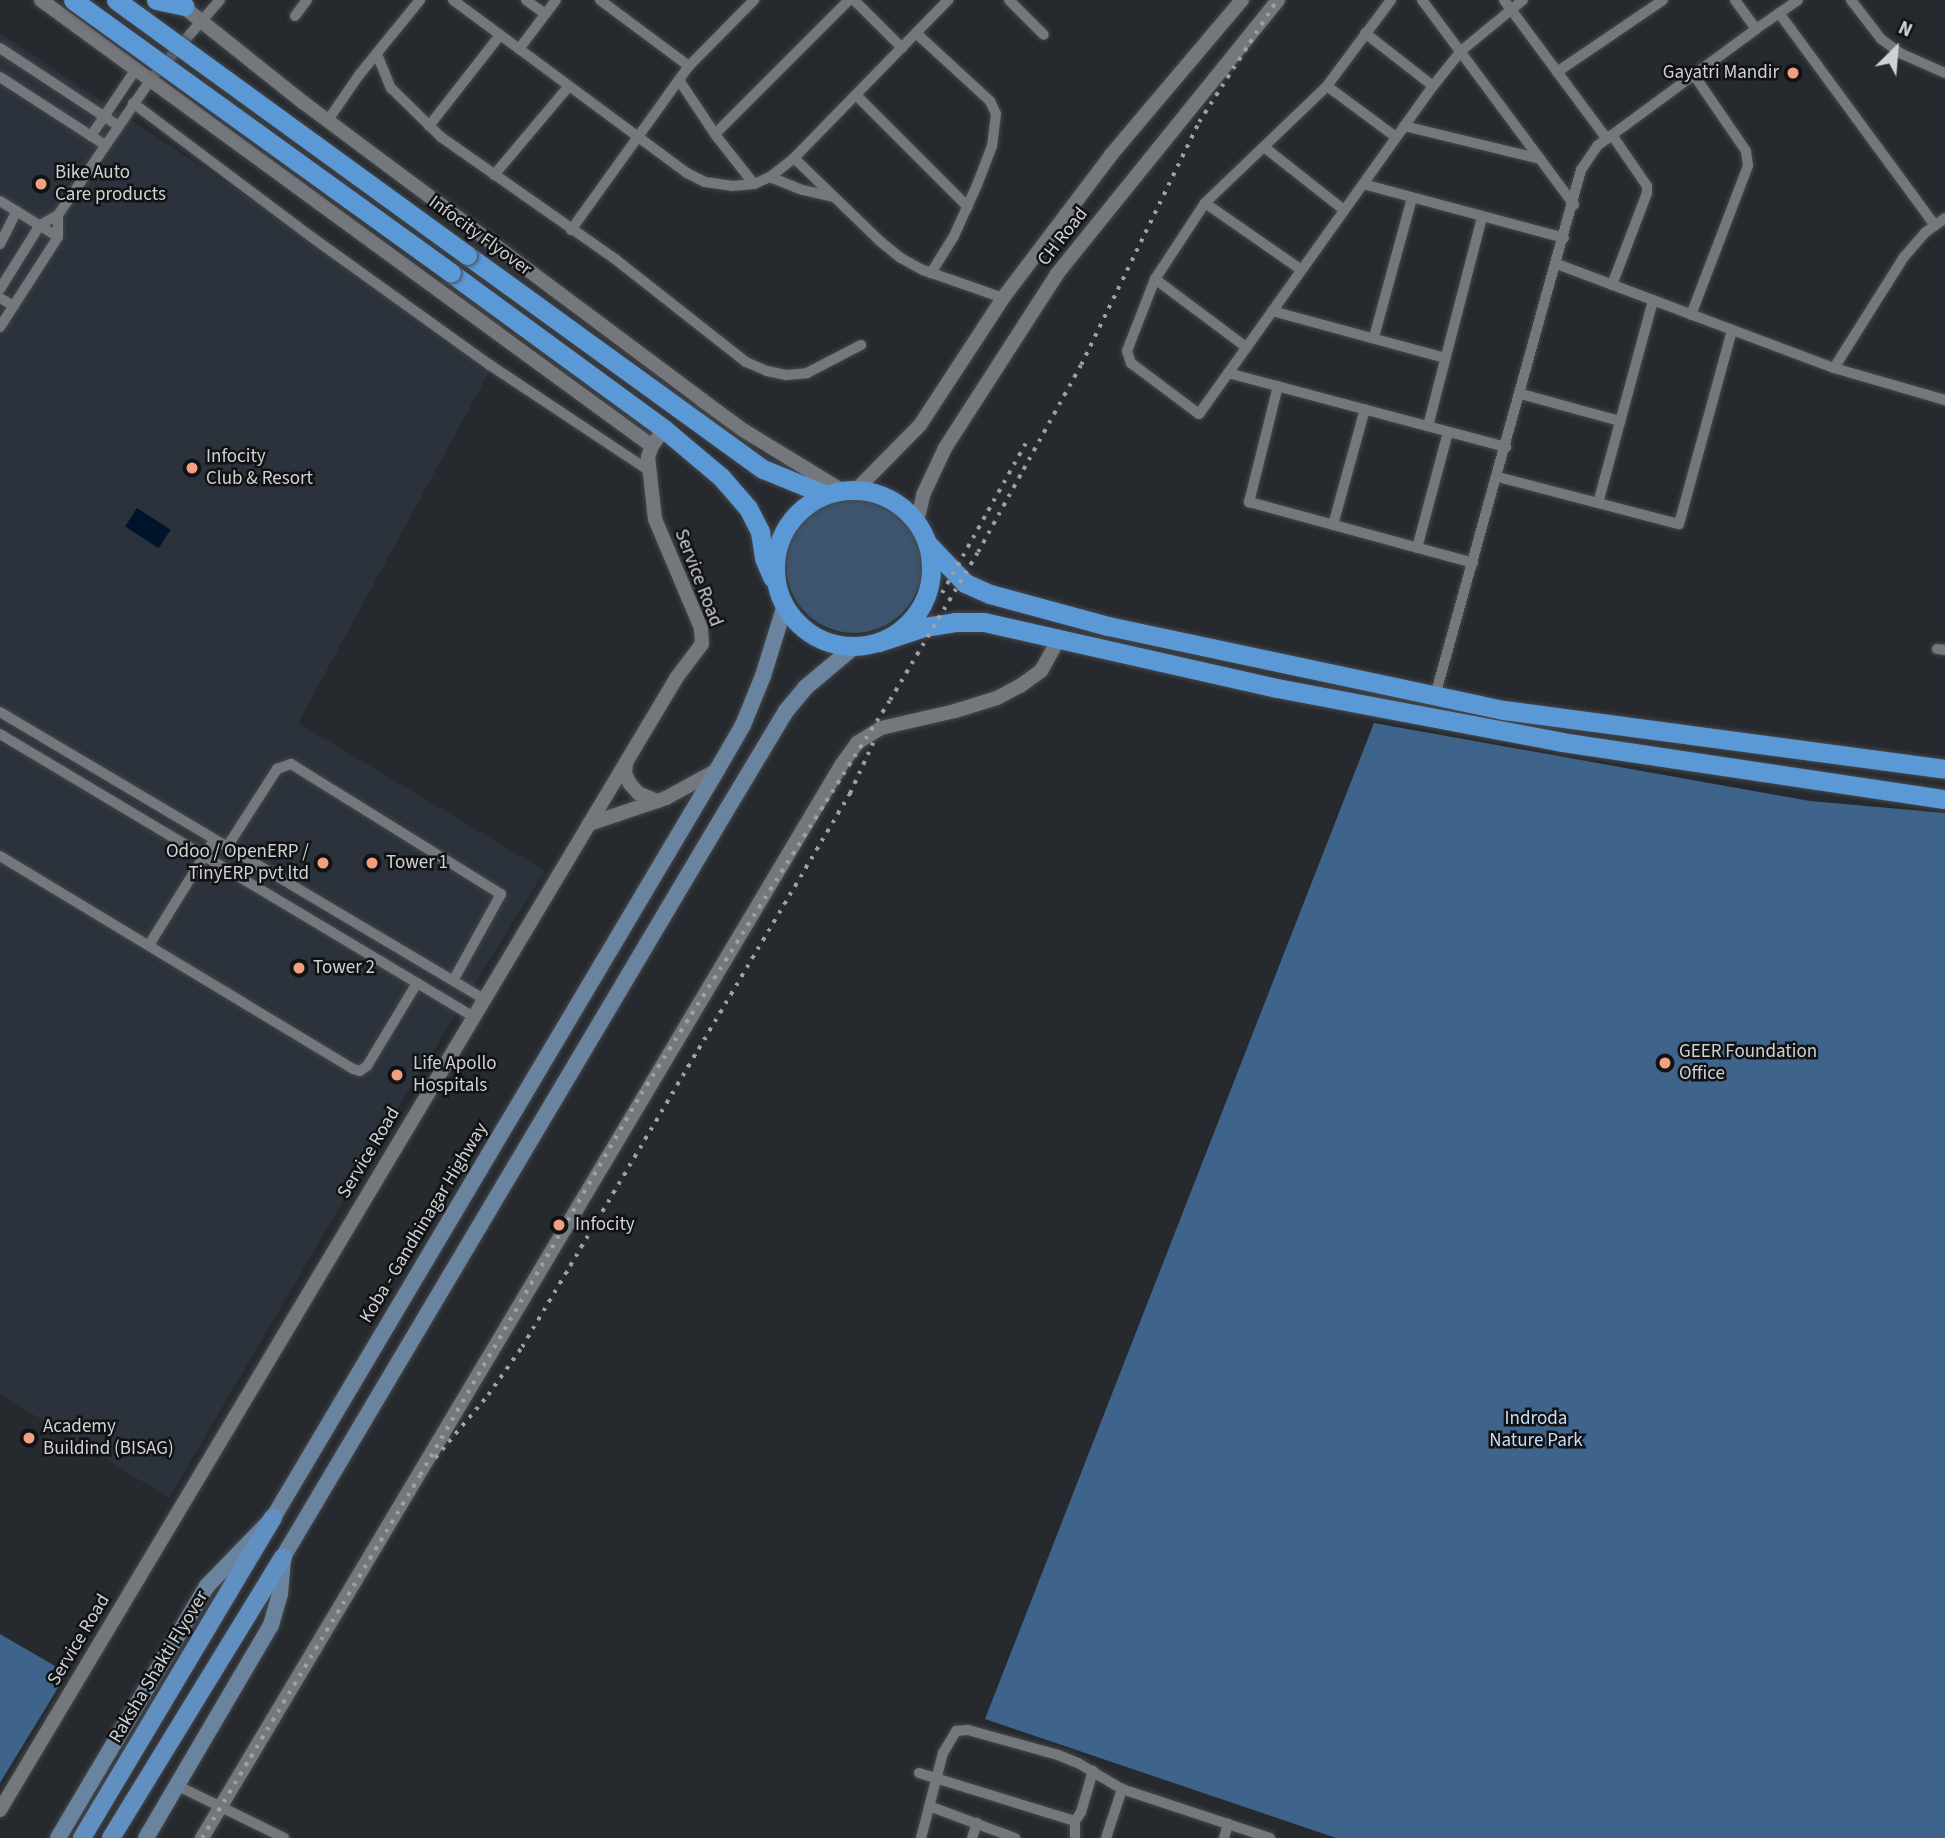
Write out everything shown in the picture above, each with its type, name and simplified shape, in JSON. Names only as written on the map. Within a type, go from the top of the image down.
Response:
[{"type":"highway","points":[[73,0],[451,273],[663,429],[722,477],[748,508],[760,532],[764,558],[791,616],[809,632],[831,643],[855,646],[880,642],[924,628],[984,622],[1277,688],[1562,742],[1945,799]]},
{"type":"highway","name":"Infocity Flyover","points":[[116,0],[763,469],[841,492]]},
{"type":"highway","points":[[156,0],[180,3]]},
{"type":"highway","points":[[782,600],[774,569],[778,543],[790,520],[808,501],[841,492],[879,494],[900,505],[917,522],[927,543],[932,567],[928,591],[909,621],[901,630],[880,642]]},
{"type":"highway","points":[[927,543],[965,583],[990,594],[1108,626],[1504,710],[1945,769]]},
{"type":"main road","name":"Koba - Gandhinagar Highway","points":[[58,1838],[207,1586],[273,1518],[717,771],[743,724],[763,676],[782,600]]},
{"type":"main road","points":[[111,1838],[283,1557],[786,711],[806,687],[855,646]]},
{"type":"main road","name":"Raksha Shakti Flyover","points":[[82,1838],[273,1518]]},
{"type":"main road","points":[[146,1838],[271,1625],[279,1594],[283,1557]]},
{"type":"street","points":[[41,0],[652,446]]},
{"type":"street","points":[[0,289],[40,225],[58,215],[117,125],[151,79],[205,21],[220,0]]},
{"type":"street","points":[[295,16],[307,0]]},
{"type":"street","points":[[328,120],[420,0]]},
{"type":"street","points":[[453,0],[687,173],[705,182],[732,186],[754,184],[770,177],[794,158],[948,0]]},
{"type":"street","points":[[526,0],[545,14]]},
{"type":"street","points":[[519,49],[556,0]]},
{"type":"street","points":[[600,0],[689,66]]},
{"type":"street","points":[[571,230],[689,66],[754,0]]},
{"type":"street","points":[[715,134],[852,0],[902,48]]},
{"type":"street","points":[[1009,0],[1044,35]]},
{"type":"street","name":"CH Road","points":[[841,492],[920,425],[1003,298],[1111,155],[1242,0]]},
{"type":"street","name":"CH Road","points":[[917,522],[923,495],[945,448],[1057,274],[1279,0]]},
{"type":"street","points":[[1391,0],[1327,86],[1205,203],[1155,279],[1127,351],[1131,363],[1199,414],[1433,86],[1461,51],[1507,4],[1523,0]]},
{"type":"street","points":[[1422,0],[1574,205]]},
{"type":"street","points":[[1557,72],[1663,0]]},
{"type":"street","points":[[1735,0],[1756,29]]},
{"type":"street","points":[[1851,0],[1881,40],[1902,54],[1945,73]]},
{"type":"street","points":[[1435,695],[1574,205],[1581,170],[1597,146],[1795,1]]},
{"type":"street","points":[[180,3],[328,120],[743,430],[841,492]]},
{"type":"street","points":[[1507,4],[1647,186],[1647,193],[1612,285]]},
{"type":"street","points":[[1779,13],[1940,221],[1903,257],[1834,368]]},
{"type":"street","points":[[916,33],[990,101],[996,114],[992,146],[968,206],[930,273]]},
{"type":"street","points":[[1365,33],[1433,86]]},
{"type":"street","points":[[429,126],[500,35]]},
{"type":"street","points":[[0,48],[117,125]]},
{"type":"street","points":[[377,54],[391,88],[429,126],[615,259],[746,362],[766,371],[786,375],[807,373],[861,345]]},
{"type":"street","points":[[91,136],[136,69]]},
{"type":"street","points":[[1691,314],[1748,166],[1746,151],[1693,75]]},
{"type":"street","points":[[0,77],[104,145]]},
{"type":"street","points":[[679,80],[715,134],[754,184]]},
{"type":"street","points":[[494,175],[569,86]]},
{"type":"street","points":[[1327,86],[1396,137]]},
{"type":"street","points":[[856,94],[968,206]]},
{"type":"street","points":[[133,103],[313,238],[490,365],[648,470]]},
{"type":"street","points":[[1404,125],[1540,159]]},
{"type":"street","points":[[1264,147],[1345,209]]},
{"type":"street","points":[[794,158],[901,258],[930,273],[1003,298]]},
{"type":"street","points":[[770,177],[803,190],[834,197]]},
{"type":"street","points":[[1363,184],[1564,238]]},
{"type":"street","points":[[1374,337],[1412,198]]},
{"type":"street","points":[[0,201],[58,237]]},
{"type":"street","points":[[1205,203],[1300,269]]},
{"type":"street","points":[[0,244],[17,211]]},
{"type":"street","points":[[0,327],[58,237],[58,215]]},
{"type":"street","points":[[1428,426],[1482,217]]},
{"type":"street","points":[[1557,264],[1834,368],[1945,400]]},
{"type":"street","points":[[1155,279],[1246,347]]},
{"type":"street","points":[[0,298],[14,306]]},
{"type":"street","points":[[1598,503],[1653,300]]},
{"type":"street","points":[[1272,311],[1445,358]]},
{"type":"street","points":[[1498,477],[1679,524],[1732,330]]},
{"type":"street","points":[[1228,373],[1506,447]]},
{"type":"street","points":[[1278,386],[1250,502],[1473,563]]},
{"type":"street","points":[[1521,394],[1620,421]]},
{"type":"street","points":[[1333,525],[1365,409]]},
{"type":"street","name":"Service Road","points":[[0,1810],[677,677],[702,644],[701,628],[655,519],[648,470],[652,446],[663,429]]},
{"type":"street","points":[[1417,548],[1448,432]]},
{"type":"street","points":[[202,1838],[857,743],[881,728],[997,698],[1041,671],[1059,639]]},
{"type":"street","points":[[0,712],[484,999]]},
{"type":"street","points":[[0,734],[474,1017]]},
{"type":"street","points":[[626,763],[625,774],[630,784],[638,793],[657,801]]},
{"type":"street","points":[[227,847],[277,769],[281,765],[291,764],[501,894],[453,981]]},
{"type":"street","points":[[589,824],[657,801],[717,771]]},
{"type":"street","points":[[149,945],[214,840]]},
{"type":"street","points":[[0,856],[360,1070],[368,1066],[417,983]]},
{"type":"street","points":[[921,1838],[935,1777],[950,1737],[956,1731],[968,1730],[1058,1755],[1122,1788],[1270,1838]]},
{"type":"street","points":[[1075,1838],[1074,1821],[1081,1812],[1093,1771]]},
{"type":"street","points":[[919,1773],[1074,1821]]},
{"type":"street","points":[[178,1786],[220,1809],[284,1838]]},
{"type":"street","points":[[1106,1838],[1122,1788]]},
{"type":"street","points":[[929,1806],[1015,1838]]},
{"type":"street","points":[[972,1838],[977,1823]]},
{"type":"street","points":[[1223,1838],[1228,1824]]},
{"type":"shaded area","points":[[0,33],[495,361],[298,723],[545,871],[400,1104],[169,1498],[0,1394]]},
{"type":"shaded area","points":[[854,497],[880,502],[902,517],[917,539],[922,565],[917,591],[902,613],[880,628],[854,633],[828,628],[806,613],[791,591],[786,565],[791,539],[806,517],[828,502]]},
{"type":"shaded area","points":[[137,508],[171,530],[159,548],[125,526]]},
{"type":"green space","name":"Indroda Nature Park","points":[[1374,723],[1810,801],[1945,813],[1945,1838],[1336,1838],[985,1719]]},
{"type":"green space","points":[[0,1634],[67,1673],[0,1783]]},
{"type":"railway","points":[[202,1838],[420,1475],[641,1094],[890,700],[978,552],[1081,365],[1199,122],[1277,0]]},
{"type":"railway","points":[[942,593],[1026,443]]},
{"type":"railway","points":[[435,1458],[488,1395],[522,1347],[850,793],[873,743]]},
{"type":"place","name":"Gayatri Mandir","points":[[1793,73]]},
{"type":"place","name":"Bike Auto Care products","points":[[41,184]]},
{"type":"place","name":"Infocity Club & Resort","points":[[192,468]]},
{"type":"place","name":"Odoo / OpenERP / TinyERP pvt ltd","points":[[323,863]]},
{"type":"place","name":"Tower 1","points":[[372,863]]},
{"type":"place","name":"Tower 2","points":[[299,968]]},
{"type":"place","name":"GEER Foundation Office","points":[[1665,1063]]},
{"type":"place","name":"Life Apollo Hospitals","points":[[397,1075]]},
{"type":"place","name":"Infocity","points":[[559,1225]]},
{"type":"place","name":"Academy Buildind (BISAG)","points":[[29,1438]]}]
